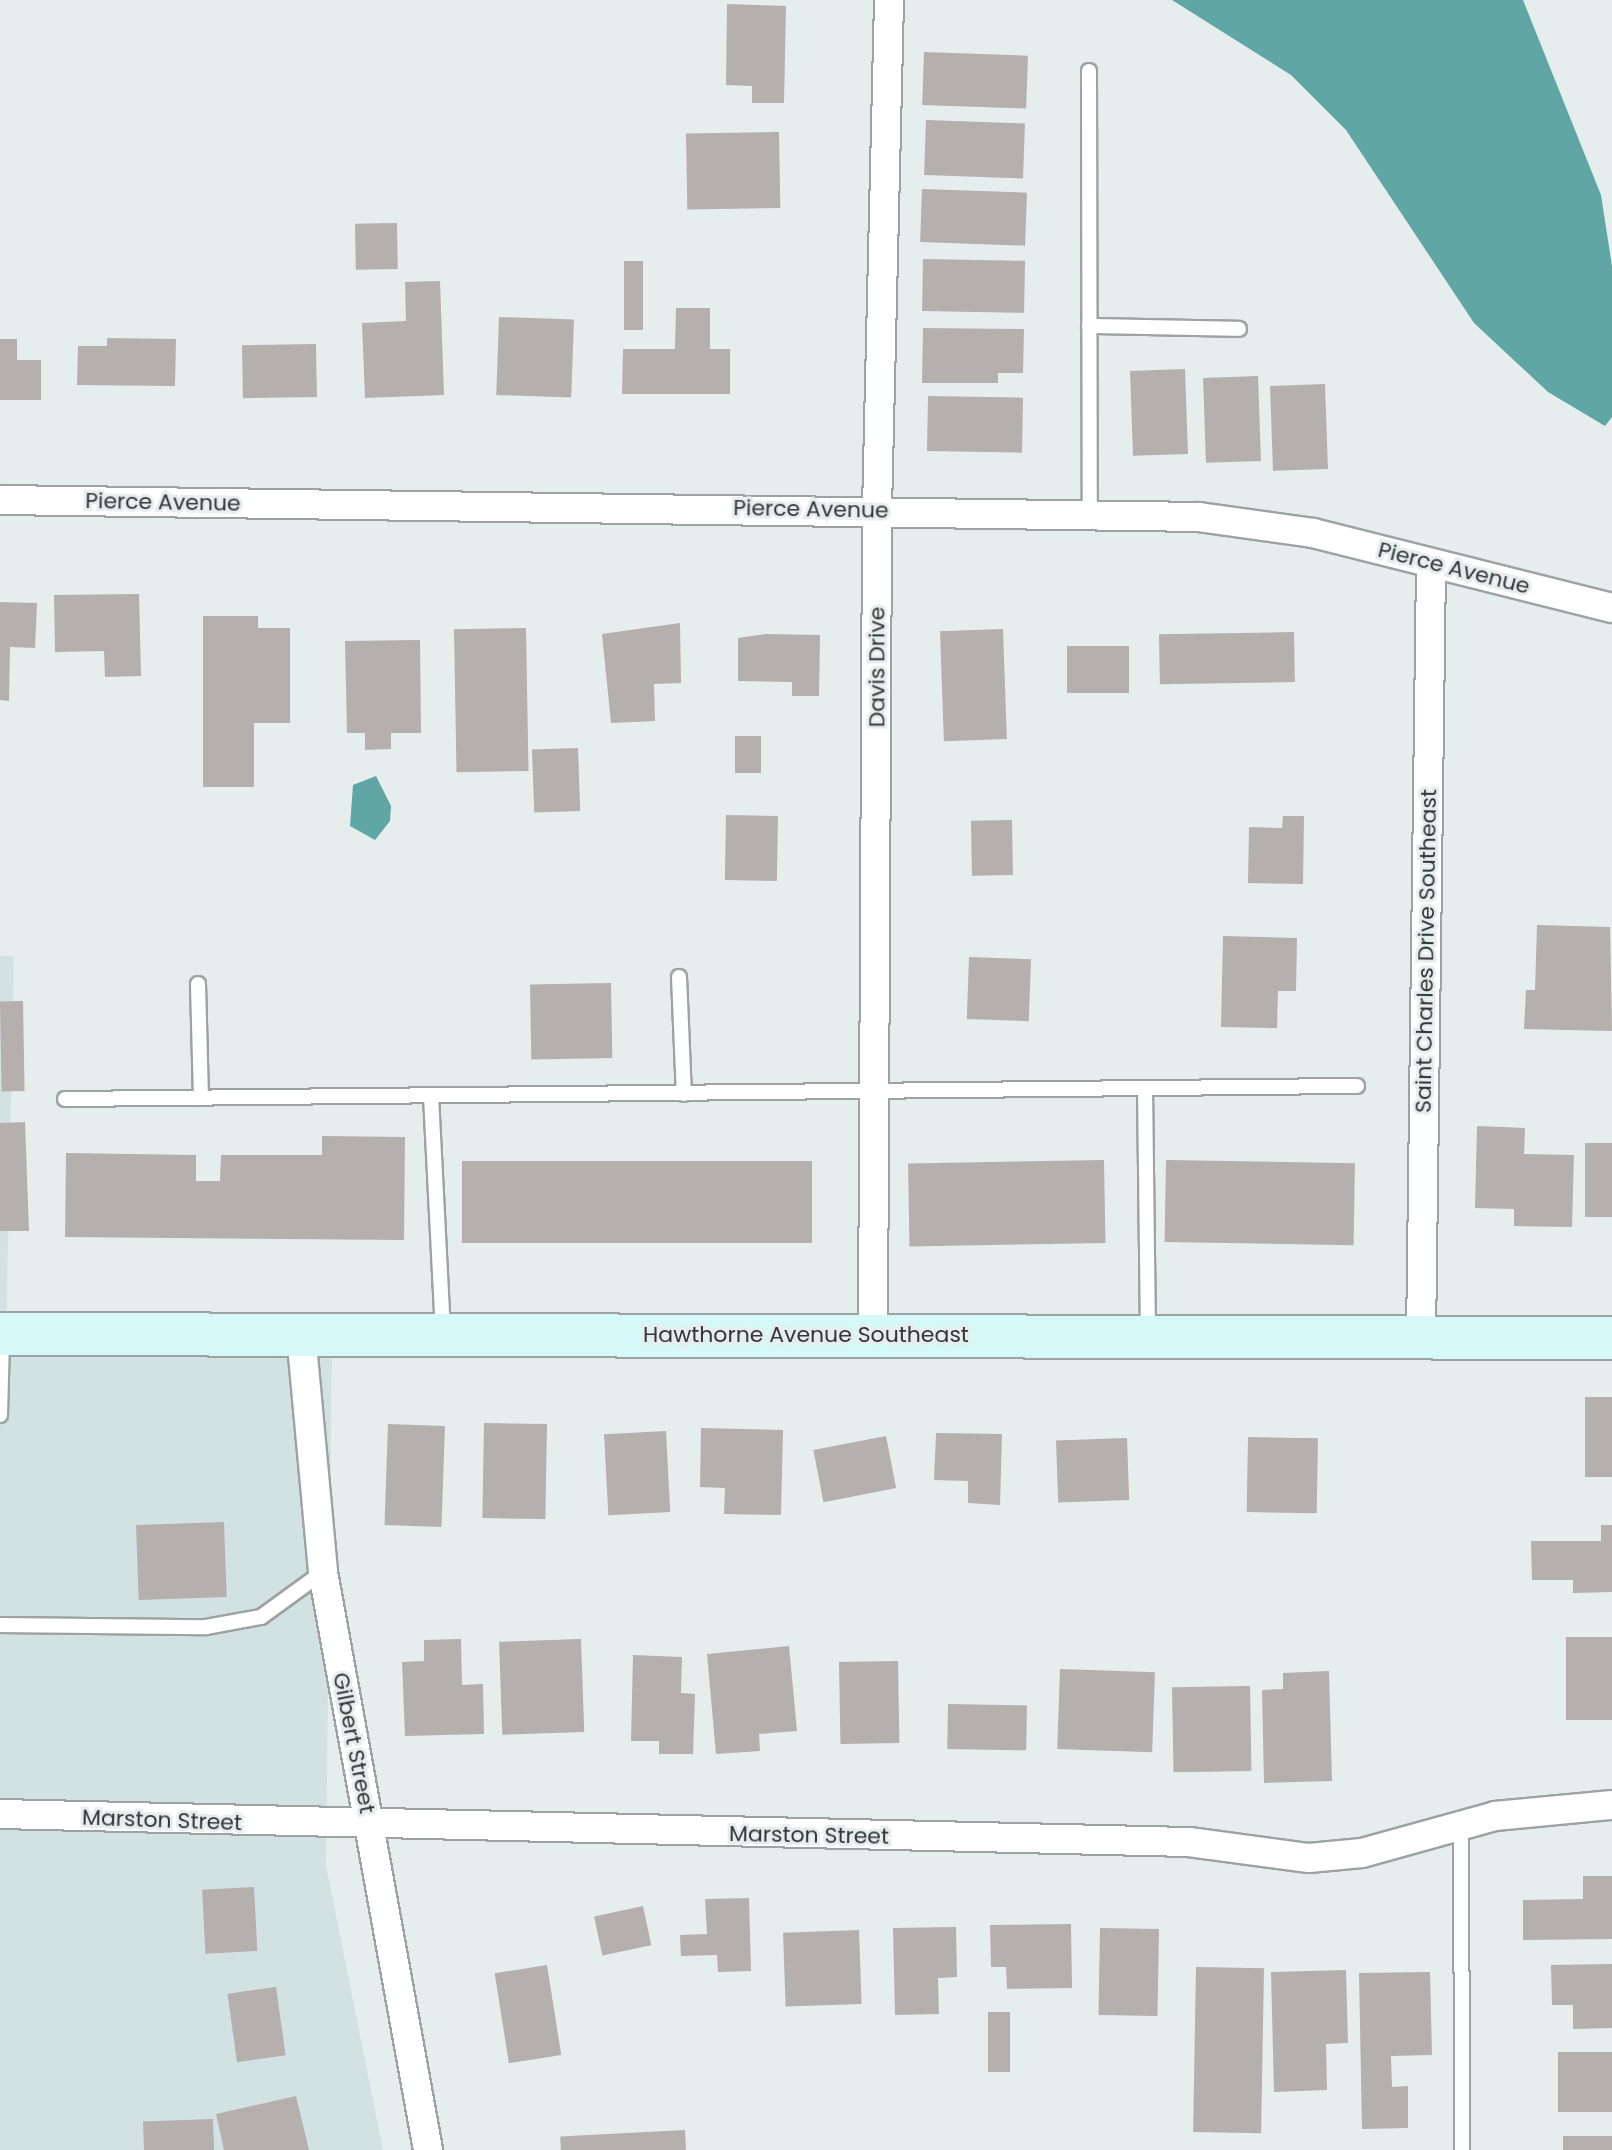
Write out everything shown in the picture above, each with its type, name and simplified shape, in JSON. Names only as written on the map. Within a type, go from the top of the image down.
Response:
[{"type":"street","name":"Davis Drive","points":[[873,1334],[877,1093],[877,510],[889,0]]},
{"type":"street","name":"Pierce Avenue","points":[[0,500],[877,510],[1090,514],[1256,523],[1612,608]]},
{"type":"street","name":"Saint Charles Drive Southeast","points":[[1421,1339],[1431,564]]},
{"type":"street","name":"Hawthorne Avenue Southeast","points":[[1,1334],[1612,1338]]},
{"type":"street","name":"Gilbert Street","points":[[301,1334],[323,1572],[428,2150]]},
{"type":"street","name":"Marston Street","points":[[0,1814],[370,1827],[1189,1842],[1309,1858],[1362,1853],[1461,1826],[1612,1805]]},
{"type":"lane","points":[[1089,71],[1090,514]]},
{"type":"lane","points":[[1089,326],[1239,329]]},
{"type":"lane","points":[[679,977],[684,1094]]},
{"type":"lane","points":[[198,984],[201,1098]]},
{"type":"lane","points":[[65,1099],[1357,1086]]},
{"type":"lane","points":[[1145,1088],[1148,1339]]},
{"type":"lane","points":[[431,1096],[443,1334]]},
{"type":"lane","points":[[0,1415],[1,1334]]},
{"type":"lane","points":[[0,1625],[206,1627],[261,1617],[323,1572]]},
{"type":"lane","points":[[1461,1826],[1462,2150]]},
{"type":"shaded area","points":[[0,956],[14,956],[6,1339],[332,1348],[326,1865],[383,2150],[0,2150]]},
{"type":"water","points":[[1172,0],[1523,0],[1601,195],[1612,266],[1612,417],[1605,426],[1548,392],[1474,323],[1346,130],[1291,75]]},
{"type":"water","points":[[376,776],[391,806],[390,821],[375,840],[350,826],[353,785]]},
{"type":"building","points":[[727,4],[786,6],[784,103],[752,103],[752,86],[726,85]]},
{"type":"building","points":[[924,52],[1028,56],[1026,109],[922,105]]},
{"type":"building","points":[[926,120],[1025,123],[1023,178],[924,175]]},
{"type":"building","points":[[779,132],[780,208],[687,210],[686,134]]},
{"type":"building","points":[[922,189],[1027,193],[1025,246],[920,242]]},
{"type":"building","points":[[397,223],[398,269],[356,270],[355,224]]},
{"type":"building","points":[[923,259],[1025,261],[1024,313],[922,311]]},
{"type":"building","points":[[624,261],[643,261],[643,330],[624,330]]},
{"type":"building","points":[[440,281],[444,395],[365,398],[362,323],[406,321],[405,282]]},
{"type":"building","points":[[676,308],[710,308],[710,349],[730,349],[730,394],[622,394],[623,349],[675,349]]},
{"type":"building","points":[[499,317],[574,320],[571,398],[496,395]]},
{"type":"building","points":[[923,328],[1024,329],[1023,373],[998,373],[998,383],[922,383]]},
{"type":"building","points":[[107,338],[176,339],[175,386],[77,385],[78,346],[107,346]]},
{"type":"building","points":[[0,339],[17,339],[17,360],[41,360],[41,400],[0,400]]},
{"type":"building","points":[[316,344],[317,397],[243,398],[242,345]]},
{"type":"building","points":[[1185,369],[1188,454],[1133,456],[1130,371]]},
{"type":"building","points":[[1258,376],[1261,461],[1206,463],[1203,378]]},
{"type":"building","points":[[1325,384],[1328,469],[1273,471],[1270,386]]},
{"type":"building","points":[[928,396],[1023,398],[1022,453],[927,451]]},
{"type":"building","points":[[139,594],[141,676],[105,677],[104,651],[55,652],[54,595]]},
{"type":"building","points":[[0,602],[37,603],[35,648],[10,647],[9,701],[0,700]]},
{"type":"building","points":[[203,616],[258,616],[258,628],[290,628],[290,723],[254,723],[254,787],[203,787]]},
{"type":"building","points":[[680,623],[681,683],[654,684],[655,721],[611,723],[602,634]]},
{"type":"building","points":[[526,628],[528,771],[457,772],[454,629]]},
{"type":"building","points":[[1003,629],[1007,739],[944,741],[940,631]]},
{"type":"building","points":[[1294,632],[1295,682],[1160,684],[1159,634]]},
{"type":"building","points":[[765,634],[820,635],[819,696],[792,696],[792,682],[738,681],[738,638]]},
{"type":"building","points":[[420,640],[421,733],[391,733],[391,749],[365,750],[365,733],[347,733],[345,641]]},
{"type":"building","points":[[1067,646],[1129,646],[1129,693],[1067,693]]},
{"type":"building","points":[[735,736],[761,736],[761,773],[735,773]]},
{"type":"building","points":[[578,748],[580,811],[534,813],[532,750]]},
{"type":"building","points":[[726,815],[778,816],[777,881],[725,880]]},
{"type":"building","points":[[1283,816],[1304,816],[1303,884],[1248,883],[1249,827],[1282,828]]},
{"type":"building","points":[[1012,820],[1013,875],[972,876],[971,821]]},
{"type":"building","points":[[1537,925],[1610,927],[1612,1031],[1524,1029],[1526,990],[1535,990]]},
{"type":"building","points":[[1223,936],[1297,938],[1296,991],[1278,991],[1277,1028],[1221,1027]]},
{"type":"building","points":[[969,957],[1031,959],[1029,1021],[967,1019]]},
{"type":"building","points":[[611,983],[612,1058],[531,1059],[530,984]]},
{"type":"building","points":[[0,1001],[23,1001],[25,1091],[2,1091]]},
{"type":"building","points":[[25,1122],[29,1231],[0,1231],[0,1123]]},
{"type":"building","points":[[1477,1126],[1525,1128],[1524,1154],[1574,1155],[1572,1227],[1514,1226],[1514,1209],[1475,1208]]},
{"type":"building","points":[[322,1136],[405,1137],[404,1240],[65,1237],[66,1153],[196,1155],[196,1181],[220,1181],[221,1155],[322,1155]]},
{"type":"building","points":[[1585,1143],[1612,1143],[1612,1217],[1585,1217]]},
{"type":"building","points":[[1104,1160],[1105,1243],[909,1246],[908,1163]]},
{"type":"building","points":[[1166,1160],[1355,1163],[1354,1245],[1165,1242]]},
{"type":"building","points":[[462,1161],[812,1161],[812,1243],[462,1243]]},
{"type":"building","points":[[1585,1397],[1612,1397],[1612,1477],[1585,1477]]},
{"type":"building","points":[[484,1423],[547,1424],[545,1519],[482,1518]]},
{"type":"building","points":[[388,1424],[445,1426],[441,1527],[384,1525]]},
{"type":"building","points":[[701,1428],[783,1430],[781,1515],[724,1514],[725,1488],[700,1487]]},
{"type":"building","points":[[666,1431],[670,1512],[608,1515],[604,1434]]},
{"type":"building","points":[[936,1433],[1002,1434],[1000,1505],[968,1503],[968,1481],[934,1480]]},
{"type":"building","points":[[886,1436],[896,1488],[823,1502],[813,1450]]},
{"type":"building","points":[[1248,1437],[1318,1438],[1317,1513],[1247,1512]]},
{"type":"building","points":[[1127,1438],[1129,1500],[1058,1502],[1056,1440]]},
{"type":"building","points":[[224,1522],[227,1597],[139,1600],[136,1525]]},
{"type":"building","points":[[1601,1525],[1612,1525],[1612,1592],[1573,1593],[1573,1580],[1532,1580],[1531,1541],[1601,1541]]},
{"type":"building","points":[[1566,1637],[1612,1637],[1612,1720],[1566,1720]]},
{"type":"building","points":[[461,1639],[462,1685],[483,1684],[484,1734],[405,1736],[402,1662],[424,1661],[424,1640]]},
{"type":"building","points":[[581,1639],[584,1732],[502,1735],[499,1642]]},
{"type":"building","points":[[789,1646],[797,1731],[759,1734],[760,1751],[716,1754],[707,1654]]},
{"type":"building","points":[[633,1655],[682,1657],[681,1693],[695,1694],[693,1754],[659,1754],[659,1741],[631,1741]]},
{"type":"building","points":[[898,1661],[899,1743],[840,1744],[839,1662]]},
{"type":"building","points":[[1060,1669],[1155,1672],[1152,1752],[1057,1749]]},
{"type":"building","points":[[1329,1671],[1332,1781],[1264,1783],[1262,1690],[1283,1689],[1283,1673]]},
{"type":"building","points":[[1250,1686],[1251,1771],[1173,1772],[1172,1687]]},
{"type":"building","points":[[948,1704],[1027,1705],[1026,1750],[947,1749]]},
{"type":"building","points":[[1583,1876],[1612,1876],[1612,1939],[1523,1940],[1523,1900],[1583,1899]]},
{"type":"building","points":[[254,1887],[257,1951],[205,1954],[202,1890]]},
{"type":"building","points":[[749,1898],[751,1971],[718,1972],[717,1955],[681,1956],[680,1935],[707,1934],[705,1899]]},
{"type":"building","points":[[643,1906],[651,1945],[602,1956],[594,1916]]},
{"type":"building","points":[[1071,1924],[1072,1988],[1007,1989],[1006,1967],[991,1967],[990,1925]]},
{"type":"building","points":[[956,1927],[957,1977],[938,1978],[939,2014],[895,2015],[893,1928]]},
{"type":"building","points":[[1100,1928],[1159,1929],[1157,2016],[1098,2015]]},
{"type":"building","points":[[859,1930],[862,2004],[786,2007],[783,1933]]},
{"type":"building","points":[[1612,1964],[1612,2028],[1573,2029],[1573,2005],[1552,2005],[1551,1965]]},
{"type":"building","points":[[547,1965],[561,2055],[509,2063],[495,1973]]},
{"type":"building","points":[[1196,1967],[1264,1968],[1261,2133],[1193,2132]]},
{"type":"building","points":[[1346,1970],[1348,2043],[1326,2044],[1327,2090],[1274,2092],[1271,1972]]},
{"type":"building","points":[[1430,1972],[1432,2055],[1391,2056],[1392,2087],[1408,2086],[1408,2128],[1362,2129],[1359,1973]]},
{"type":"building","points":[[276,1987],[286,2055],[237,2062],[227,1994]]},
{"type":"building","points":[[988,2012],[1010,2012],[1010,2072],[988,2072]]},
{"type":"building","points":[[1558,2052],[1612,2052],[1612,2112],[1558,2112]]},
{"type":"building","points":[[296,2096],[309,2150],[224,2150],[216,2114]]},
{"type":"building","points":[[213,2119],[214,2150],[144,2150],[143,2121]]},
{"type":"building","points":[[685,2130],[686,2150],[561,2150],[560,2137]]},
{"type":"building","points":[[1563,2136],[1612,2136],[1612,2150],[1563,2150]]}]
